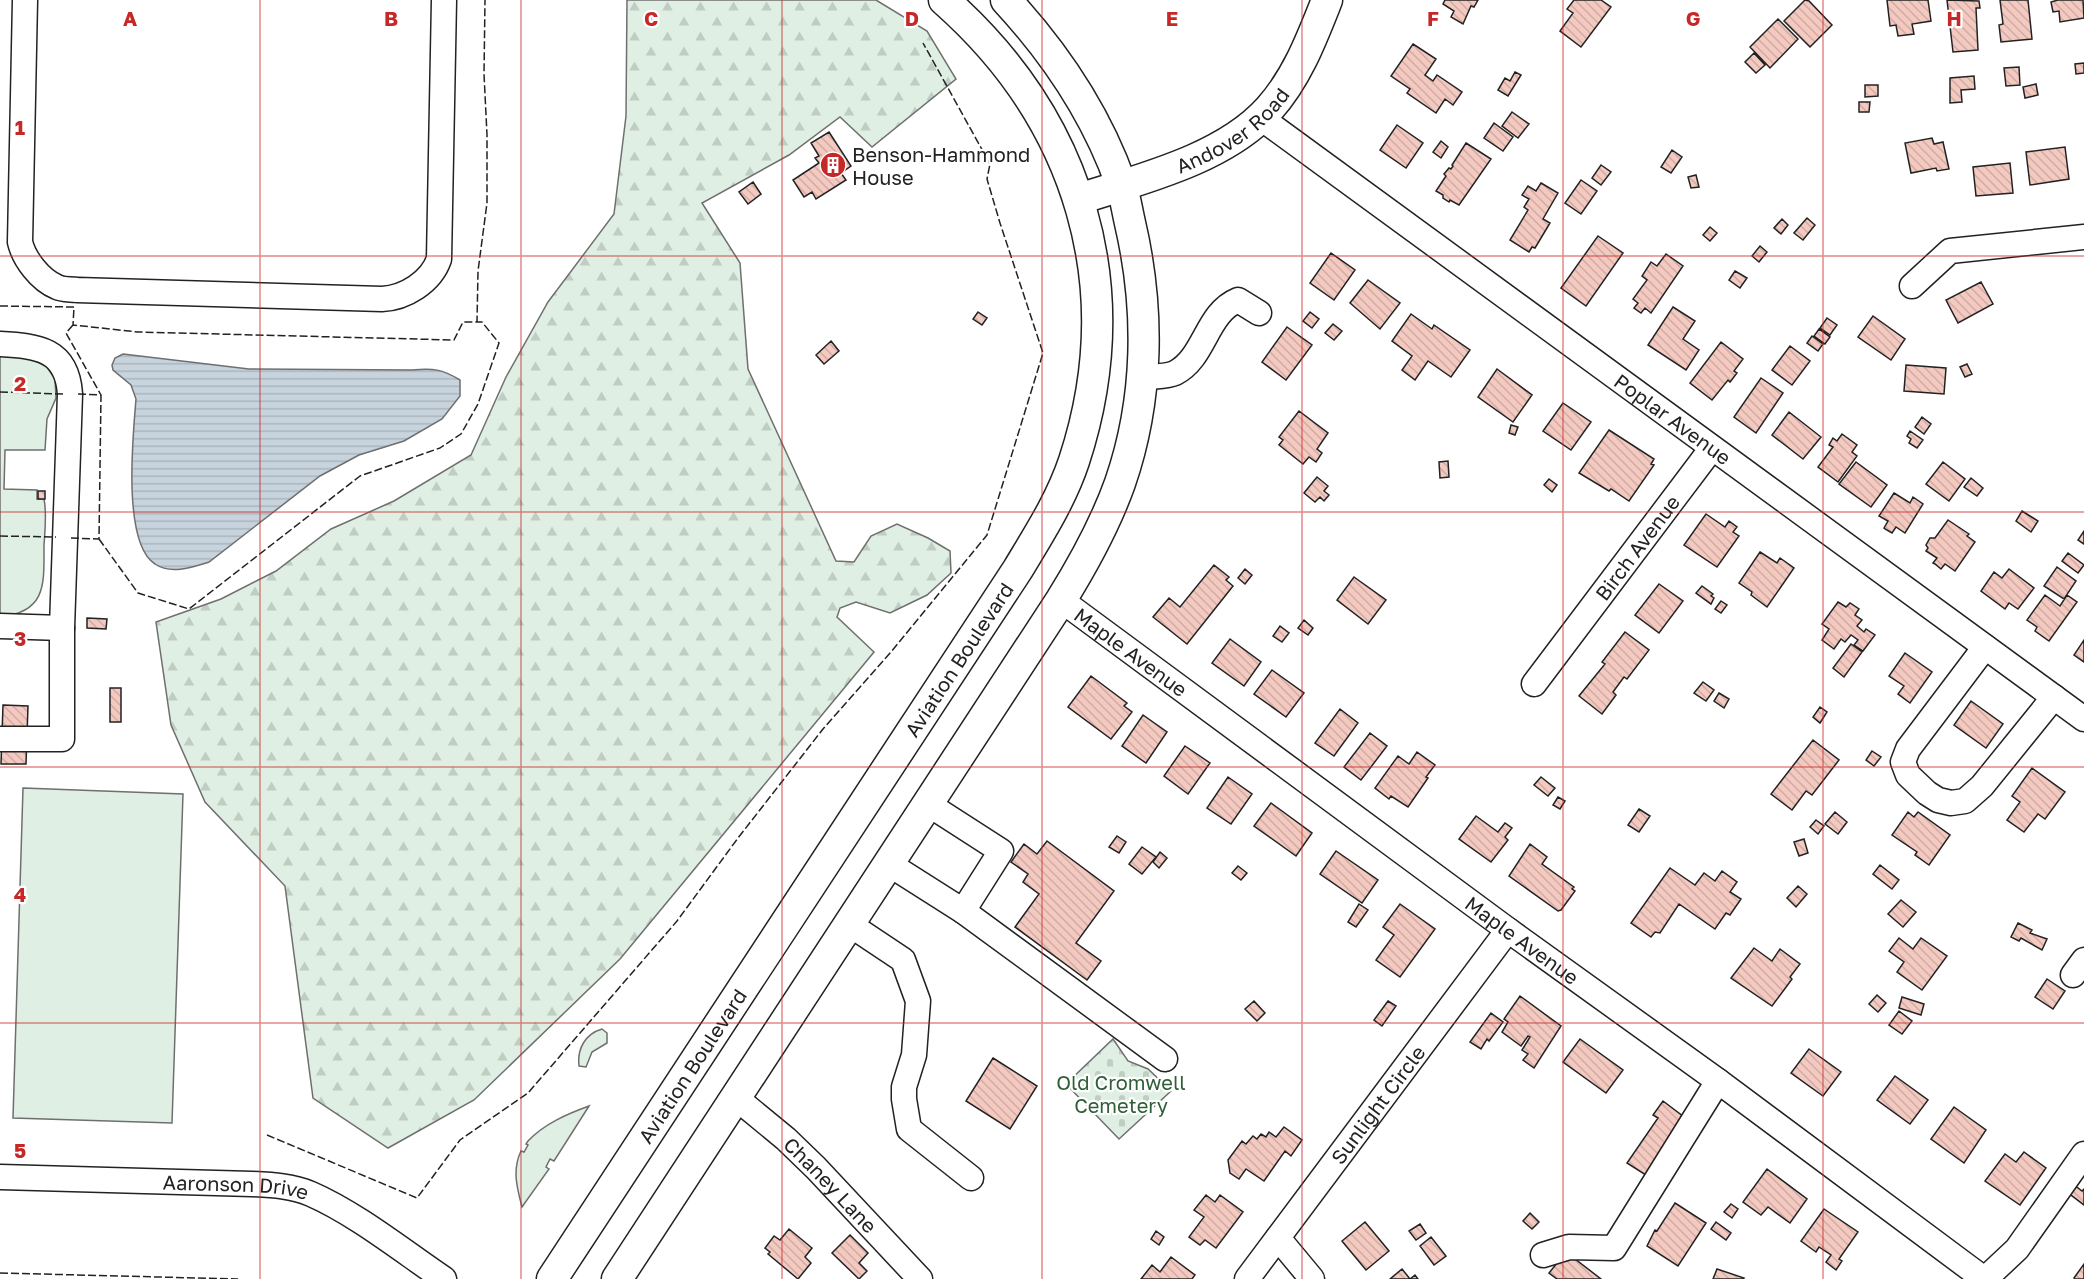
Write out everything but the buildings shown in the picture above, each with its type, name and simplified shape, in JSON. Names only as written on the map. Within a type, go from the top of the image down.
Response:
[{"type":"main road","name":"Aviation Boulevard","points":[[552,1279],[1018,569],[1059,497],[1074,462],[1091,392],[1096,358],[1097,316],[1087,229],[1079,200],[1060,149],[1023,89],[988,44],[944,0]]},
{"type":"main road","points":[[617,1279],[1061,600],[1097,537],[1120,482],[1136,420],[1145,345],[1143,294],[1137,254],[1121,185],[1098,131],[1069,81],[1048,49],[1006,0]]},
{"type":"main road","name":"Andover Road","points":[[1079,200],[1162,171],[1207,152],[1261,118],[1290,81],[1304,55],[1327,0]]},
{"type":"street","points":[[25,0],[11,157],[21,248],[30,263],[42,276],[59,288],[77,290],[382,299],[401,297],[426,278],[436,267],[439,259],[444,0]]},
{"type":"street","name":"Poplar Avenue","points":[[1261,118],[2084,719]]},
{"type":"street","points":[[1912,286],[1950,251],[2084,237]]},
{"type":"street","points":[[1142,378],[1174,373],[1193,357],[1227,304],[1238,300],[1259,313]]},
{"type":"street","points":[[0,344],[23,345],[46,352],[61,363],[69,379],[62,628],[62,739],[0,739]]},
{"type":"street","name":"Birch Avenue","points":[[1534,684],[1712,448]]},
{"type":"street","name":"Maple Avenue","points":[[1061,600],[1985,1279]]},
{"type":"street","points":[[0,626],[62,628]]},
{"type":"street","points":[[1985,647],[1908,749],[1903,762],[1908,775],[1927,794],[1938,800],[1965,801],[1982,786],[2054,697]]},
{"type":"street","points":[[928,804],[1001,851],[963,911]]},
{"type":"street","points":[[889,864],[963,911],[1165,1059]]},
{"type":"street","points":[[849,924],[903,960],[918,1001],[914,1055],[904,1087],[909,1129],[970,1178]]},
{"type":"street","name":"Sunlight Circle","points":[[1247,1279],[1508,930]]},
{"type":"street","points":[[1543,1255],[1569,1247],[1614,1248],[1718,1081]]},
{"type":"street","name":"Chaney Lane","points":[[735,1097],[786,1139],[816,1168],[920,1279]]},
{"type":"street","points":[[1985,1279],[2017,1249],[2084,1154]]},
{"type":"street","name":"Aaronson Drive","points":[[0,1177],[252,1184],[290,1188],[310,1194],[332,1205],[444,1279]]},
{"type":"street","points":[[1278,1238],[1312,1279]]},
{"type":"green space","points":[[627,0],[876,0],[927,31],[956,79],[872,147],[840,117],[789,155],[702,203],[740,263],[748,369],[836,561],[854,562],[871,536],[897,524],[950,551],[951,573],[927,595],[890,613],[856,602],[840,608],[837,617],[874,652],[620,959],[474,1100],[388,1148],[313,1098],[285,886],[205,802],[171,725],[156,622],[221,599],[276,571],[331,529],[394,501],[471,455],[506,377],[548,302],[614,214],[626,116]]},
{"type":"green space","points":[[0,355],[32,359],[47,367],[55,379],[56,398],[47,419],[45,450],[5,450],[4,489],[37,490],[37,499],[44,499],[46,522],[44,572],[40,594],[27,609],[0,617]]},
{"type":"green space","points":[[23,788],[183,794],[172,1123],[13,1118]]},
{"type":"green space","points":[[602,1029],[607,1033],[607,1043],[592,1052],[586,1067],[579,1066],[579,1054],[583,1043],[591,1034]]},
{"type":"green space","name":"Old Cromwell Cemetery","points":[[1113,1039],[1128,1061],[1148,1069],[1171,1091],[1119,1139],[1066,1084]]},
{"type":"green space","points":[[589,1106],[554,1161],[550,1159],[546,1167],[549,1169],[522,1207],[516,1172],[521,1151],[524,1152],[528,1145],[526,1144],[534,1135],[549,1125]]},
{"type":"shaded area","points":[[123,354],[249,369],[432,369],[460,380],[460,396],[442,419],[404,441],[359,455],[320,476],[209,562],[175,570],[155,564],[145,552],[138,534],[132,487],[136,399],[131,385],[113,370],[112,365],[115,358]]},
{"type":"fence","points":[[0,306],[74,307],[73,325],[138,332],[454,340],[463,322],[477,322],[478,271],[487,203],[485,0]]},
{"type":"fence","points":[[267,1135],[417,1198],[460,1140],[528,1093],[677,921],[823,729],[891,652],[987,535],[1043,353],[987,179],[990,164],[923,43]]},
{"type":"fence","points":[[99,539],[138,593],[189,609],[360,476],[440,448],[461,434],[478,404],[499,343],[482,322],[477,322]]},
{"type":"fence","points":[[73,325],[66,333],[101,395]]},
{"type":"fence","points":[[0,392],[63,394]]},
{"type":"fence","points":[[71,538],[99,539],[101,395],[78,394]]},
{"type":"fence","points":[[0,536],[56,537]]},
{"type":"fence","points":[[0,1273],[238,1279]]},
{"type":"place","name":"Benson-Hammond House","points":[[833,165]]}]
